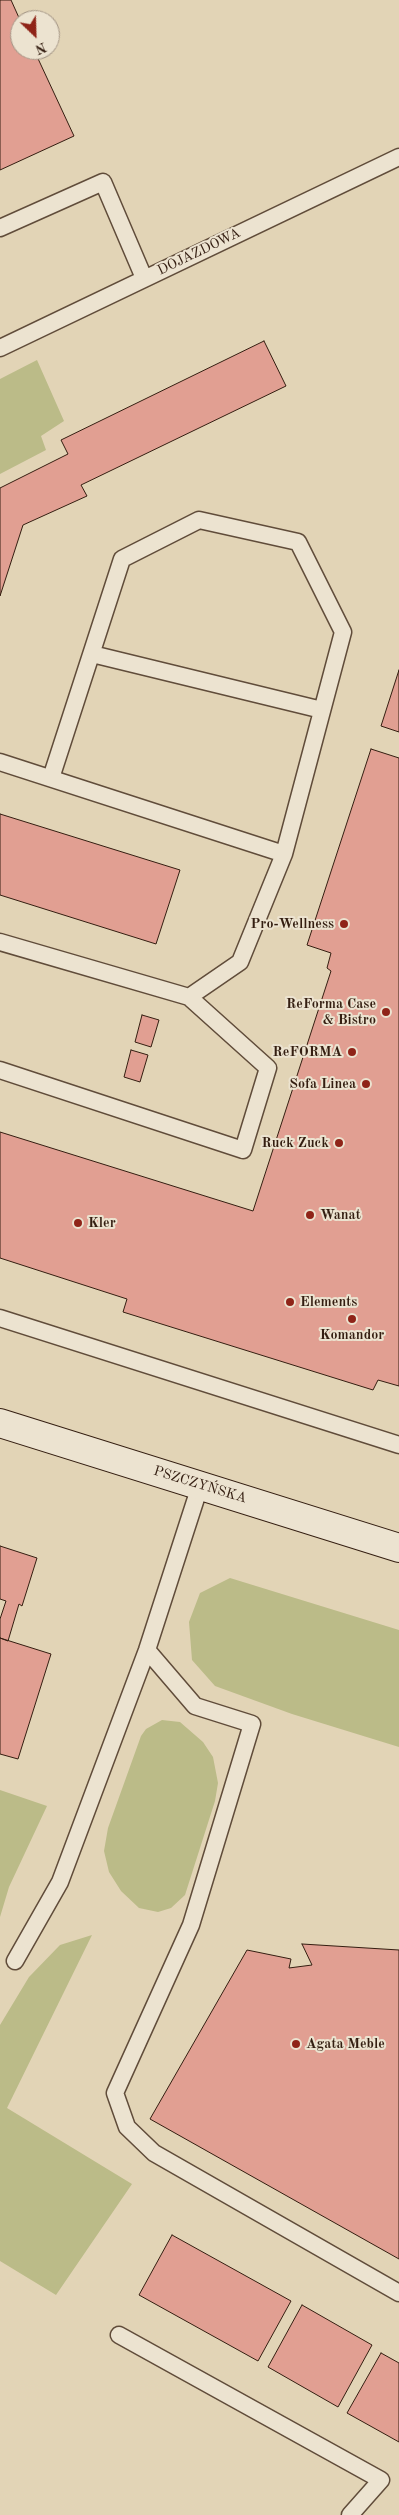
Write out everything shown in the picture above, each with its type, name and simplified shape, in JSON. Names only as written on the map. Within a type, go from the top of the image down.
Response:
[{"type":"main road","name":"PSZCZYŃSKA","points":[[0,1423],[399,1548]]},
{"type":"lane","name":"DOJAZDOWA","points":[[0,348],[399,157]]},
{"type":"lane","points":[[0,228],[102,182],[144,278]]},
{"type":"lane","points":[[51,778],[122,559],[199,520],[298,542],[343,632],[284,854],[240,962],[189,997]]},
{"type":"lane","points":[[92,654],[322,710]]},
{"type":"lane","points":[[0,762],[284,854]]},
{"type":"lane","points":[[0,942],[189,997],[268,1068],[243,1150],[0,1070]]},
{"type":"lane","points":[[0,1318],[399,1445]]},
{"type":"lane","points":[[14,1960],[60,1882],[147,1650],[200,1486]]},
{"type":"lane","points":[[147,1650],[195,1706],[252,1724],[191,1925],[115,2092],[127,2126],[154,2153],[399,2293]]},
{"type":"lane","points":[[119,2335],[381,2480],[350,2515]]},
{"type":"green space","points":[[37,360],[64,421],[41,436],[46,450],[0,474],[0,379]]},
{"type":"green space","points":[[230,1578],[399,1630],[399,1747],[292,1714],[215,1686],[192,1660],[189,1622],[200,1593]]},
{"type":"green space","points":[[162,1720],[180,1722],[203,1742],[213,1757],[218,1783],[215,1801],[185,1895],[171,1908],[158,1912],[139,1908],[121,1891],[109,1872],[104,1851],[108,1828],[141,1736],[146,1729]]},
{"type":"green space","points":[[0,1790],[47,1806],[9,1887],[0,1917]]},
{"type":"green space","points":[[92,1935],[7,2108],[132,2184],[56,2295],[0,2261],[0,2025],[29,1977],[60,1945]]},
{"type":"building","points":[[0,0],[11,0],[16,10],[10,10],[10,60],[39,60],[74,136],[0,170]]},
{"type":"building","points":[[264,341],[286,386],[81,485],[87,496],[23,525],[0,596],[0,488],[68,454],[61,440]]},
{"type":"building","points":[[399,670],[399,732],[381,726]]},
{"type":"building","name":"ReFORMA","points":[[371,749],[399,758],[399,1386],[378,1380],[373,1390],[123,1312],[127,1299],[0,1258],[0,1132],[253,1211],[331,971],[327,968],[331,953],[307,945]]},
{"type":"building","points":[[0,814],[180,870],[156,944],[0,895]]},
{"type":"building","points":[[142,1015],[159,1020],[151,1047],[135,1042]]},
{"type":"building","points":[[131,1050],[148,1055],[140,1082],[124,1077]]},
{"type":"building","points":[[0,1546],[37,1558],[22,1606],[19,1604],[8,1641],[0,1638],[0,1619],[6,1601],[0,1599]]},
{"type":"building","points":[[0,1638],[51,1654],[18,1759],[0,1754]]},
{"type":"building","name":"Agata Meble","points":[[302,1944],[399,1950],[399,2259],[150,2119],[247,1950],[291,1959],[289,1968],[312,1965]]},
{"type":"building","points":[[172,2235],[291,2301],[258,2361],[139,2295]]},
{"type":"building","points":[[302,2305],[372,2345],[338,2407],[268,2367]]},
{"type":"building","points":[[381,2353],[399,2363],[399,2442],[347,2413]]},
{"type":"place","name":"Pro-Wellness","points":[[344,924]]},
{"type":"place","name":"ReForma Case & Bistro","points":[[386,1012]]},
{"type":"place","name":"ReFORMA","points":[[352,1052]]},
{"type":"place","name":"Sofa Linea","points":[[366,1084]]},
{"type":"place","name":"Ruck Zuck","points":[[339,1143]]},
{"type":"place","name":"Wanat","points":[[310,1215]]},
{"type":"place","name":"Kler","points":[[78,1223]]},
{"type":"place","name":"Elements","points":[[290,1302]]},
{"type":"place","name":"Komandor","points":[[352,1319]]},
{"type":"place","name":"Agata Meble","points":[[296,2044]]}]
